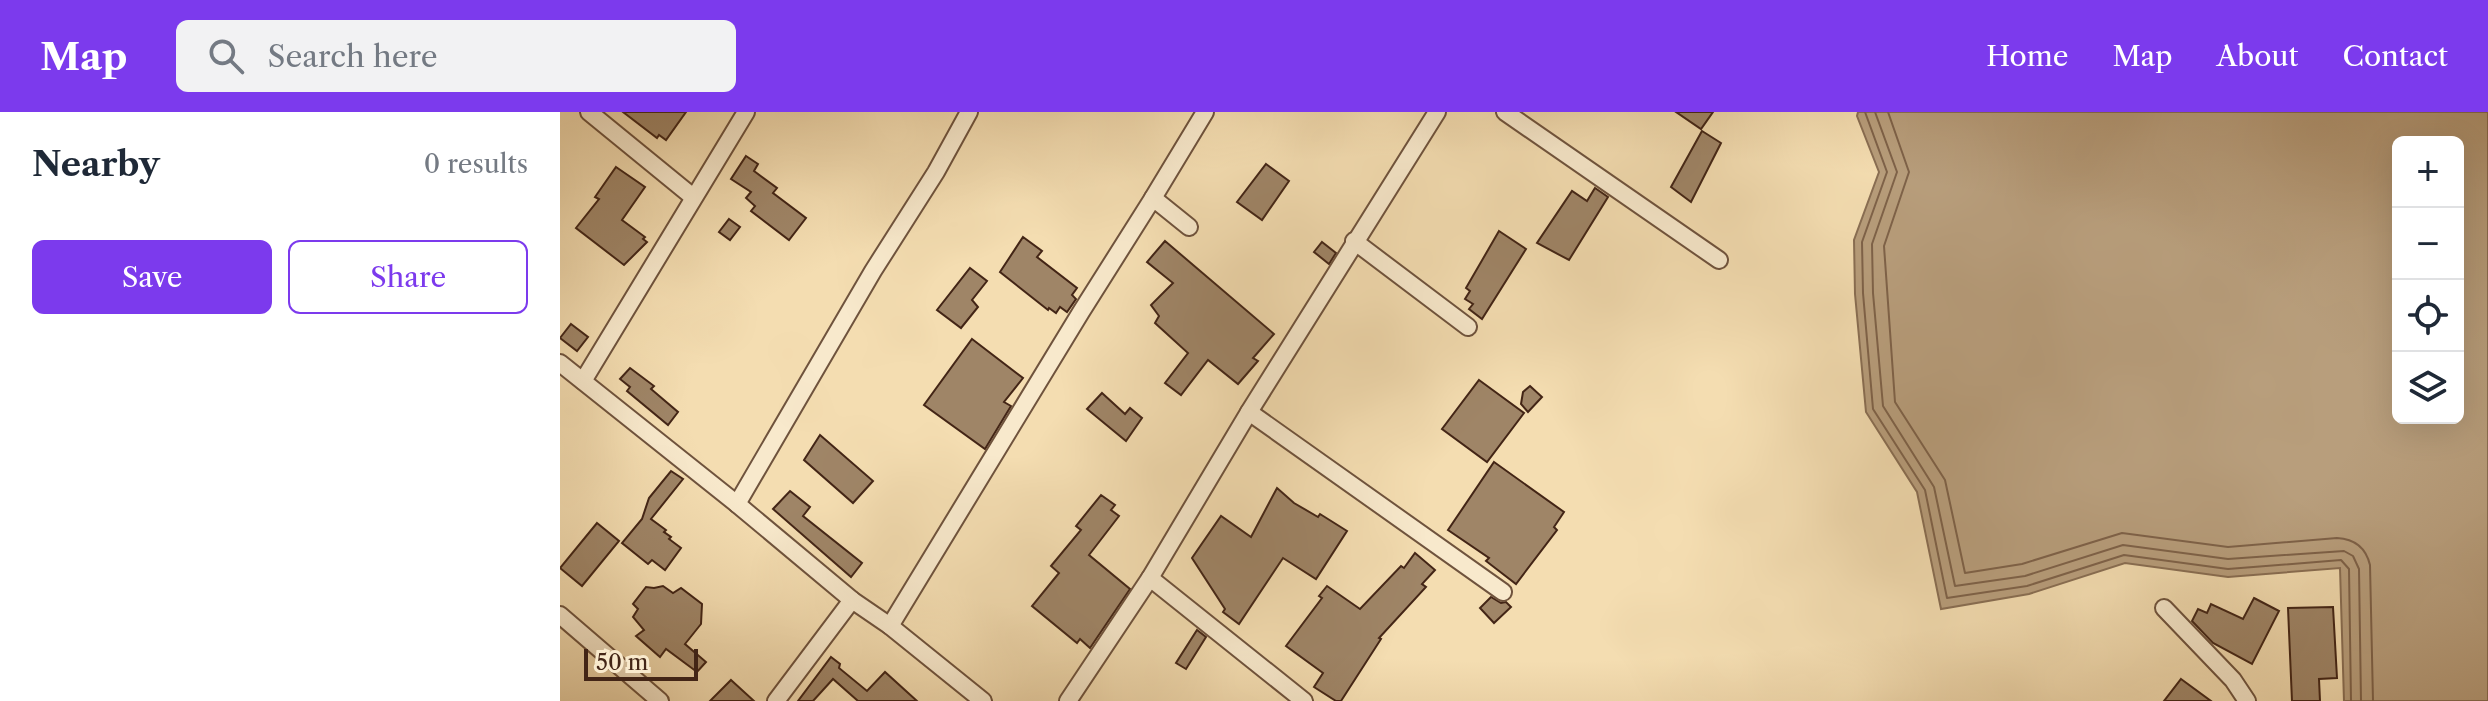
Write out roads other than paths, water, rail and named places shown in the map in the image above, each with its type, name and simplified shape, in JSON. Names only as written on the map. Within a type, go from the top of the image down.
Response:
[{"type":"street","points":[[589,112],[693,197]]},
{"type":"street","points":[[583,381],[746,112]]},
{"type":"street","points":[[737,504],[969,112]]},
{"type":"street","points":[[890,626],[1205,112]]},
{"type":"street","points":[[1068,701],[1150,578],[1354,241],[1437,112]]},
{"type":"street","points":[[1505,112],[1719,260]]},
{"type":"street","points":[[1153,198],[1189,227]]},
{"type":"street","points":[[1354,241],[1468,327]]},
{"type":"street","points":[[560,363],[852,600],[890,626],[983,701]]},
{"type":"street","points":[[1249,412],[1503,592]]},
{"type":"street","points":[[1150,578],[1304,701]]},
{"type":"street","points":[[776,701],[852,600]]},
{"type":"street","points":[[2164,608],[2233,680],[2247,701]]},
{"type":"street","points":[[560,615],[660,701]]},
{"type":"water","points":[[1858,112],[2488,112],[2488,701],[2344,701],[2340,568],[2228,577],[2125,563],[2029,594],[1941,609],[1917,492],[1866,412],[1855,294],[1854,240],[1879,172]]}]
